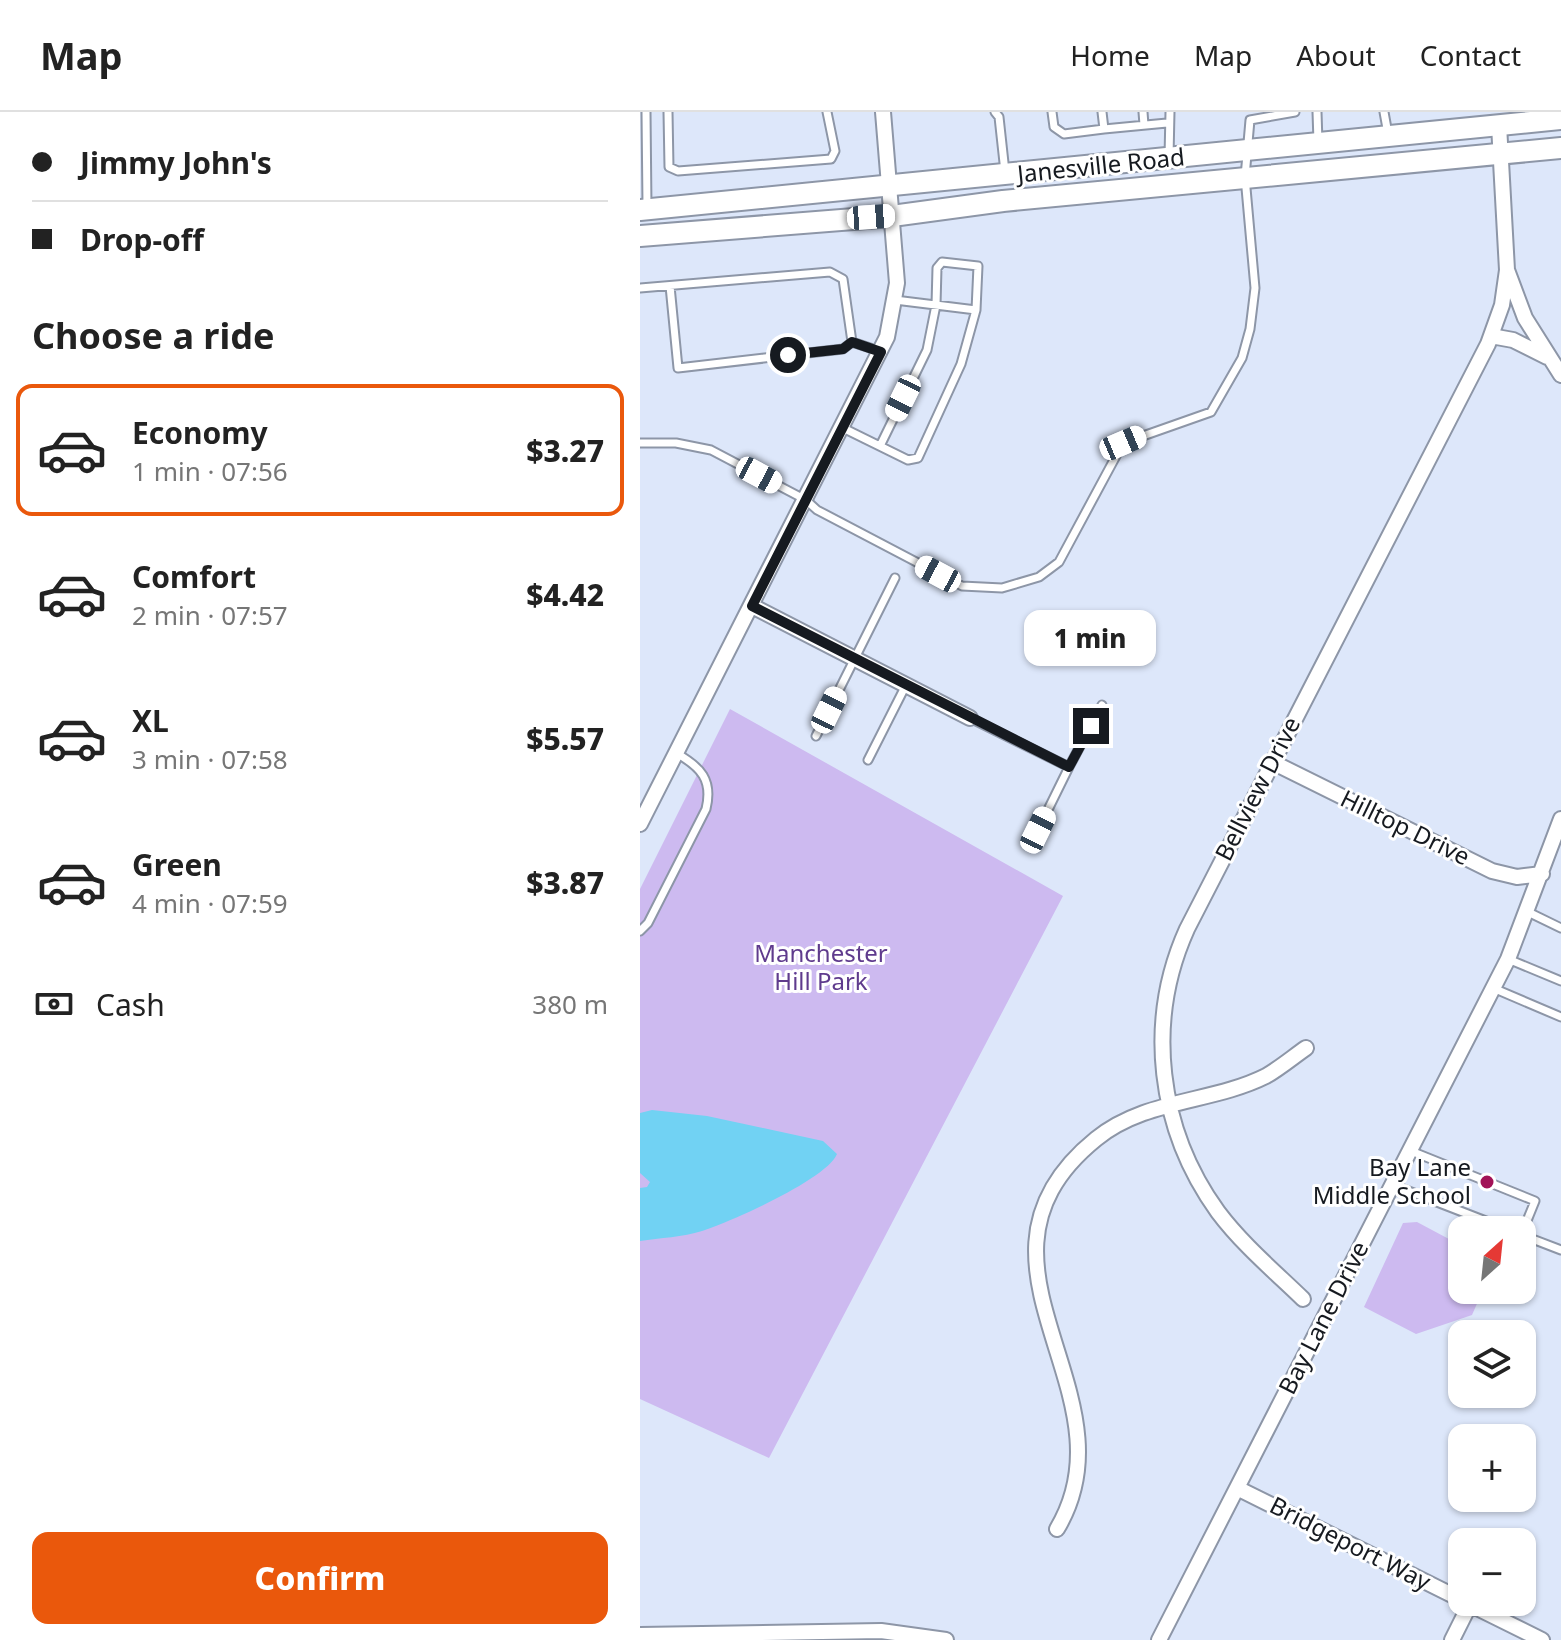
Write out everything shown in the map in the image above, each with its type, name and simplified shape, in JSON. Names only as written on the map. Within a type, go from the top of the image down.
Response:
[{"type":"main road","name":"Janesville Road","points":[[643,210],[889,188],[1501,122],[1561,119]]},
{"type":"main road","name":"Janesville Road","points":[[640,236],[892,216],[1245,177],[1561,148]]},
{"type":"street","points":[[640,824],[881,352],[895,300],[896,244],[883,112]]},
{"type":"street","points":[[1501,122],[1507,270],[1525,318],[1561,375]]},
{"type":"street","name":"Bellview Drive","points":[[1303,1299],[1219,1214],[1189,1164],[1169,1105],[1162,1033],[1171,973],[1187,929],[1491,336],[1502,305],[1507,270]]},
{"type":"street","points":[[1491,336],[1513,340],[1547,357]]},
{"type":"street","points":[[752,606],[970,718]]},
{"type":"street","name":"Hilltop Drive","points":[[1272,762],[1492,871],[1517,877],[1542,874]]},
{"type":"street","name":"Bay Lane Drive","points":[[1159,1640],[1508,959],[1561,819]]},
{"type":"street","points":[[1057,1529],[1076,1486],[1080,1442],[1073,1397],[1039,1298],[1035,1268],[1040,1225],[1058,1183],[1093,1141],[1142,1113],[1266,1076],[1306,1048]]},
{"type":"street","name":"Bridgeport Way","points":[[1237,1488],[1448,1593]]},
{"type":"street","points":[[1452,1640],[1461,1616]]},
{"type":"street","name":"Bridgeport Way","points":[[1494,1616],[1542,1640]]},
{"type":"street","points":[[640,1635],[881,1631],[946,1640]]},
{"type":"lane","points":[[643,210],[646,112]]},
{"type":"lane","points":[[668,112],[669,167],[678,171],[831,159],[835,151],[827,112]]},
{"type":"lane","points":[[995,112],[999,117],[1005,176]]},
{"type":"lane","points":[[1052,112],[1054,127],[1064,134],[1167,123]]},
{"type":"lane","points":[[1102,112],[1104,129]]},
{"type":"lane","points":[[1143,112],[1144,125]]},
{"type":"lane","points":[[1169,159],[1167,123],[1170,112]]},
{"type":"lane","points":[[640,443],[676,443],[711,450],[962,586],[1002,588],[1039,577],[1059,562],[1123,443],[1211,412],[1242,358],[1250,329],[1255,288],[1245,177],[1250,120],[1256,112]]},
{"type":"lane","points":[[1250,120],[1295,112]]},
{"type":"lane","points":[[1317,112],[1318,143]]},
{"type":"lane","points":[[1384,112],[1388,136]]},
{"type":"lane","points":[[843,428],[908,460],[918,458],[961,364],[976,310],[979,275],[978,266],[971,262],[942,262],[937,268],[936,305],[927,350],[880,446]]},
{"type":"lane","points":[[640,288],[830,272],[843,279],[852,342]]},
{"type":"lane","points":[[670,286],[678,368],[843,349],[852,342]]},
{"type":"lane","points":[[895,300],[976,310]]},
{"type":"lane","points":[[852,342],[881,352]]},
{"type":"lane","points":[[816,736],[895,578]]},
{"type":"lane","points":[[868,760],[906,685]]},
{"type":"lane","points":[[1038,830],[1102,705]]},
{"type":"lane","points":[[970,718],[1069,767]]},
{"type":"lane","points":[[640,931],[648,923],[706,809],[710,794],[707,779],[700,769],[676,753]]},
{"type":"lane","points":[[1528,912],[1561,928]]},
{"type":"lane","points":[[1508,959],[1561,981]]},
{"type":"lane","points":[[1493,988],[1561,1017]]},
{"type":"lane","points":[[1410,1151],[1535,1201],[1529,1216]]},
{"type":"lane","points":[[1393,1185],[1473,1216]]},
{"type":"lane","points":[[1536,1240],[1561,1250]]},
{"type":"green space","name":"Manchester Hill Park","points":[[730,709],[1063,896],[769,1458],[640,1399],[640,889]]},
{"type":"green space","points":[[1417,1222],[1448,1239],[1448,1304],[1477,1304],[1472,1315],[1448,1320],[1448,1323],[1416,1334],[1364,1307],[1403,1223]]},
{"type":"water","points":[[652,1110],[707,1116],[823,1141],[837,1154],[816,1175],[797,1187],[734,1219],[695,1233],[640,1241],[640,1188],[647,1187],[650,1182],[640,1173],[640,1113]]},
{"type":"place","name":"Bay Lane Middle School","points":[[1487,1182]]},
{"type":"route","points":[[788,355],[843,349],[852,342],[881,352],[752,606],[1069,767],[1091,726]]}]
